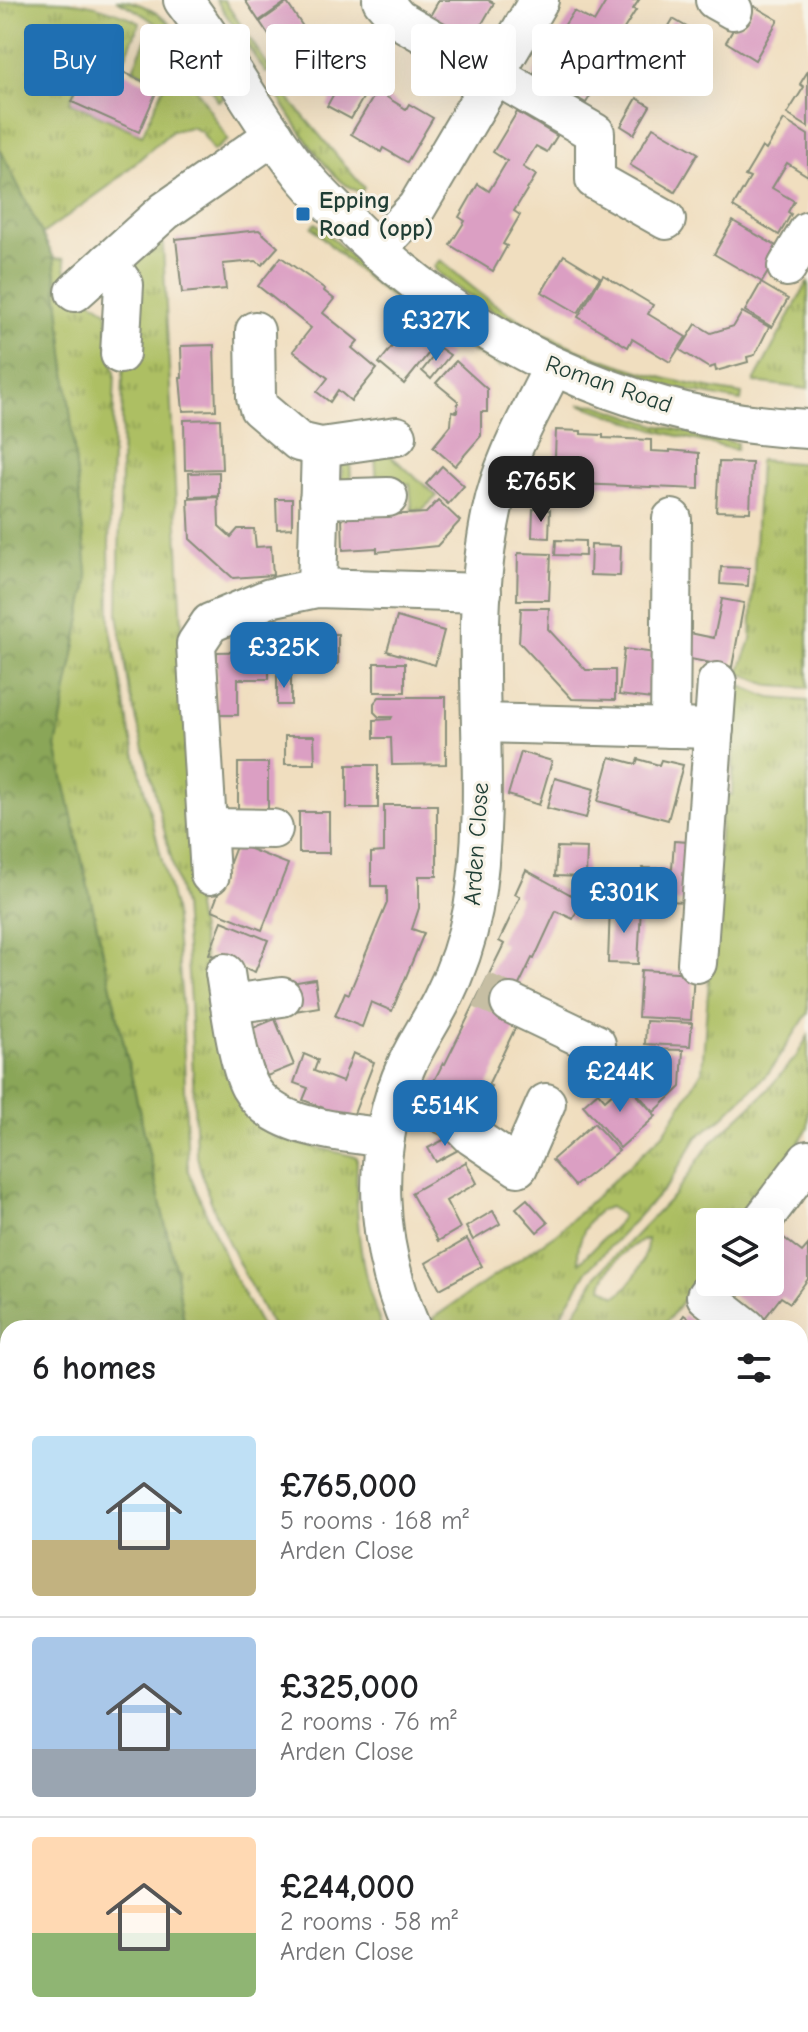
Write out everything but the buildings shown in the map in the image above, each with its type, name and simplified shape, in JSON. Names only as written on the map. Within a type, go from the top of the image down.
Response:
[{"type":"street","name":"Roman Road","points":[[183,0],[299,171],[376,250],[461,314],[506,343],[553,367],[629,395],[752,424],[808,429]]},
{"type":"street","points":[[382,0],[398,19],[411,27]]},
{"type":"street","points":[[516,38],[539,0]]},
{"type":"street","points":[[516,88],[595,133],[595,180],[666,220]]},
{"type":"street","points":[[376,250],[417,207],[482,96]]},
{"type":"street","points":[[75,292],[165,211],[274,135]]},
{"type":"street","points":[[787,267],[808,231]]},
{"type":"street","points":[[108,262],[124,285],[120,354]]},
{"type":"street","points":[[255,331],[256,397],[259,408],[299,442],[320,473],[317,588]]},
{"type":"street","name":"Arden Close","points":[[408,1320],[386,1247],[381,1208],[385,1138],[396,1091],[408,1063],[481,991],[473,911],[480,858],[482,593],[492,511],[507,466],[553,367]]},
{"type":"street","points":[[320,473],[397,436]]},
{"type":"street","points":[[320,473],[388,497]]},
{"type":"street","points":[[670,728],[672,519]]},
{"type":"street","points":[[210,875],[196,644],[210,623],[270,598],[317,588],[482,593]]},
{"type":"street","points":[[697,963],[717,682]]},
{"type":"street","points":[[481,723],[714,729]]},
{"type":"street","points":[[209,828],[273,829]]},
{"type":"street","points":[[282,997],[228,988],[239,1051],[250,1088],[270,1109],[291,1120],[385,1138]]},
{"type":"street","points":[[481,991],[596,1044]]},
{"type":"street","points":[[396,1091],[456,1120],[472,1136],[518,1167],[546,1103]]},
{"type":"street","points":[[772,1208],[808,1160]]},
{"type":"street","points":[[706,1296],[737,1320]]},
{"type":"green space","points":[[51,0],[80,3],[124,15],[140,23],[124,60],[124,24],[24,24],[24,96],[73,96],[70,102],[142,135],[160,96],[201,96],[228,140],[213,151],[202,132],[191,127],[172,131],[109,186],[42,234],[0,149],[0,3]]},
{"type":"green space","points":[[116,0],[151,10],[170,24],[157,24]]},
{"type":"green space","points":[[216,0],[224,0],[240,24],[232,24]]},
{"type":"green space","points":[[250,39],[266,63],[266,73],[250,50]]},
{"type":"green space","points":[[140,53],[140,72],[133,69]]},
{"type":"green space","points":[[278,96],[287,96],[364,188],[361,192],[337,177],[301,133]]},
{"type":"green space","points":[[0,149],[54,258],[88,581],[56,747],[175,1267],[184,1320],[0,1320]]},
{"type":"green space","points":[[316,223],[378,282],[431,320],[495,358],[501,367],[449,338],[401,305],[355,268],[312,227]]},
{"type":"green space","points":[[162,226],[196,908],[211,996],[249,1116],[274,1137],[357,1157],[360,1244],[368,1286],[379,1320],[269,1320],[219,1221],[196,1152],[183,906],[130,693],[118,614],[123,373],[130,284],[136,262]]},
{"type":"green space","points":[[54,258],[64,259],[68,284],[107,311],[110,354],[115,372],[109,544],[110,625],[131,736],[174,908],[182,1003],[188,1171],[231,1271],[258,1320],[184,1320],[175,1267],[56,747],[88,581]]},
{"type":"green space","points":[[440,260],[492,302],[550,336],[644,372],[742,394],[741,401],[619,371],[543,339],[506,320],[437,272],[434,266]]},
{"type":"green space","points":[[808,281],[808,389],[754,382]]},
{"type":"green space","points":[[579,404],[597,405],[656,425],[737,443],[736,450],[654,430]]},
{"type":"green space","points":[[350,452],[389,454],[437,496],[422,510],[412,510],[410,484],[377,483],[375,456],[350,458],[351,484],[341,485],[342,467],[335,466]]},
{"type":"green space","points":[[759,460],[808,464],[808,688],[771,686],[738,675],[751,640]]},
{"type":"green space","points":[[736,684],[770,698],[808,701],[808,1013],[769,1072],[722,1118],[697,1137],[668,1185],[588,1270],[558,1320],[434,1320],[557,1233],[664,1133],[702,1071],[723,795],[732,795]],"holes":[[[610,1207],[622,1215],[620,1221],[579,1263],[581,1238],[589,1221]]]},
{"type":"green space","points":[[808,1036],[808,1128],[799,1142],[801,1144],[753,1208],[696,1208],[696,1283],[668,1320],[571,1320],[597,1275],[675,1194],[709,1145],[763,1095],[796,1057]],"holes":[[[647,1239],[645,1255],[628,1286],[616,1296],[602,1287],[607,1273],[626,1251]]]},
{"type":"tunnel","points":[[481,990],[510,1003]]},
{"type":"place","name":"Epping Road (opp)","points":[[303,214]]}]
